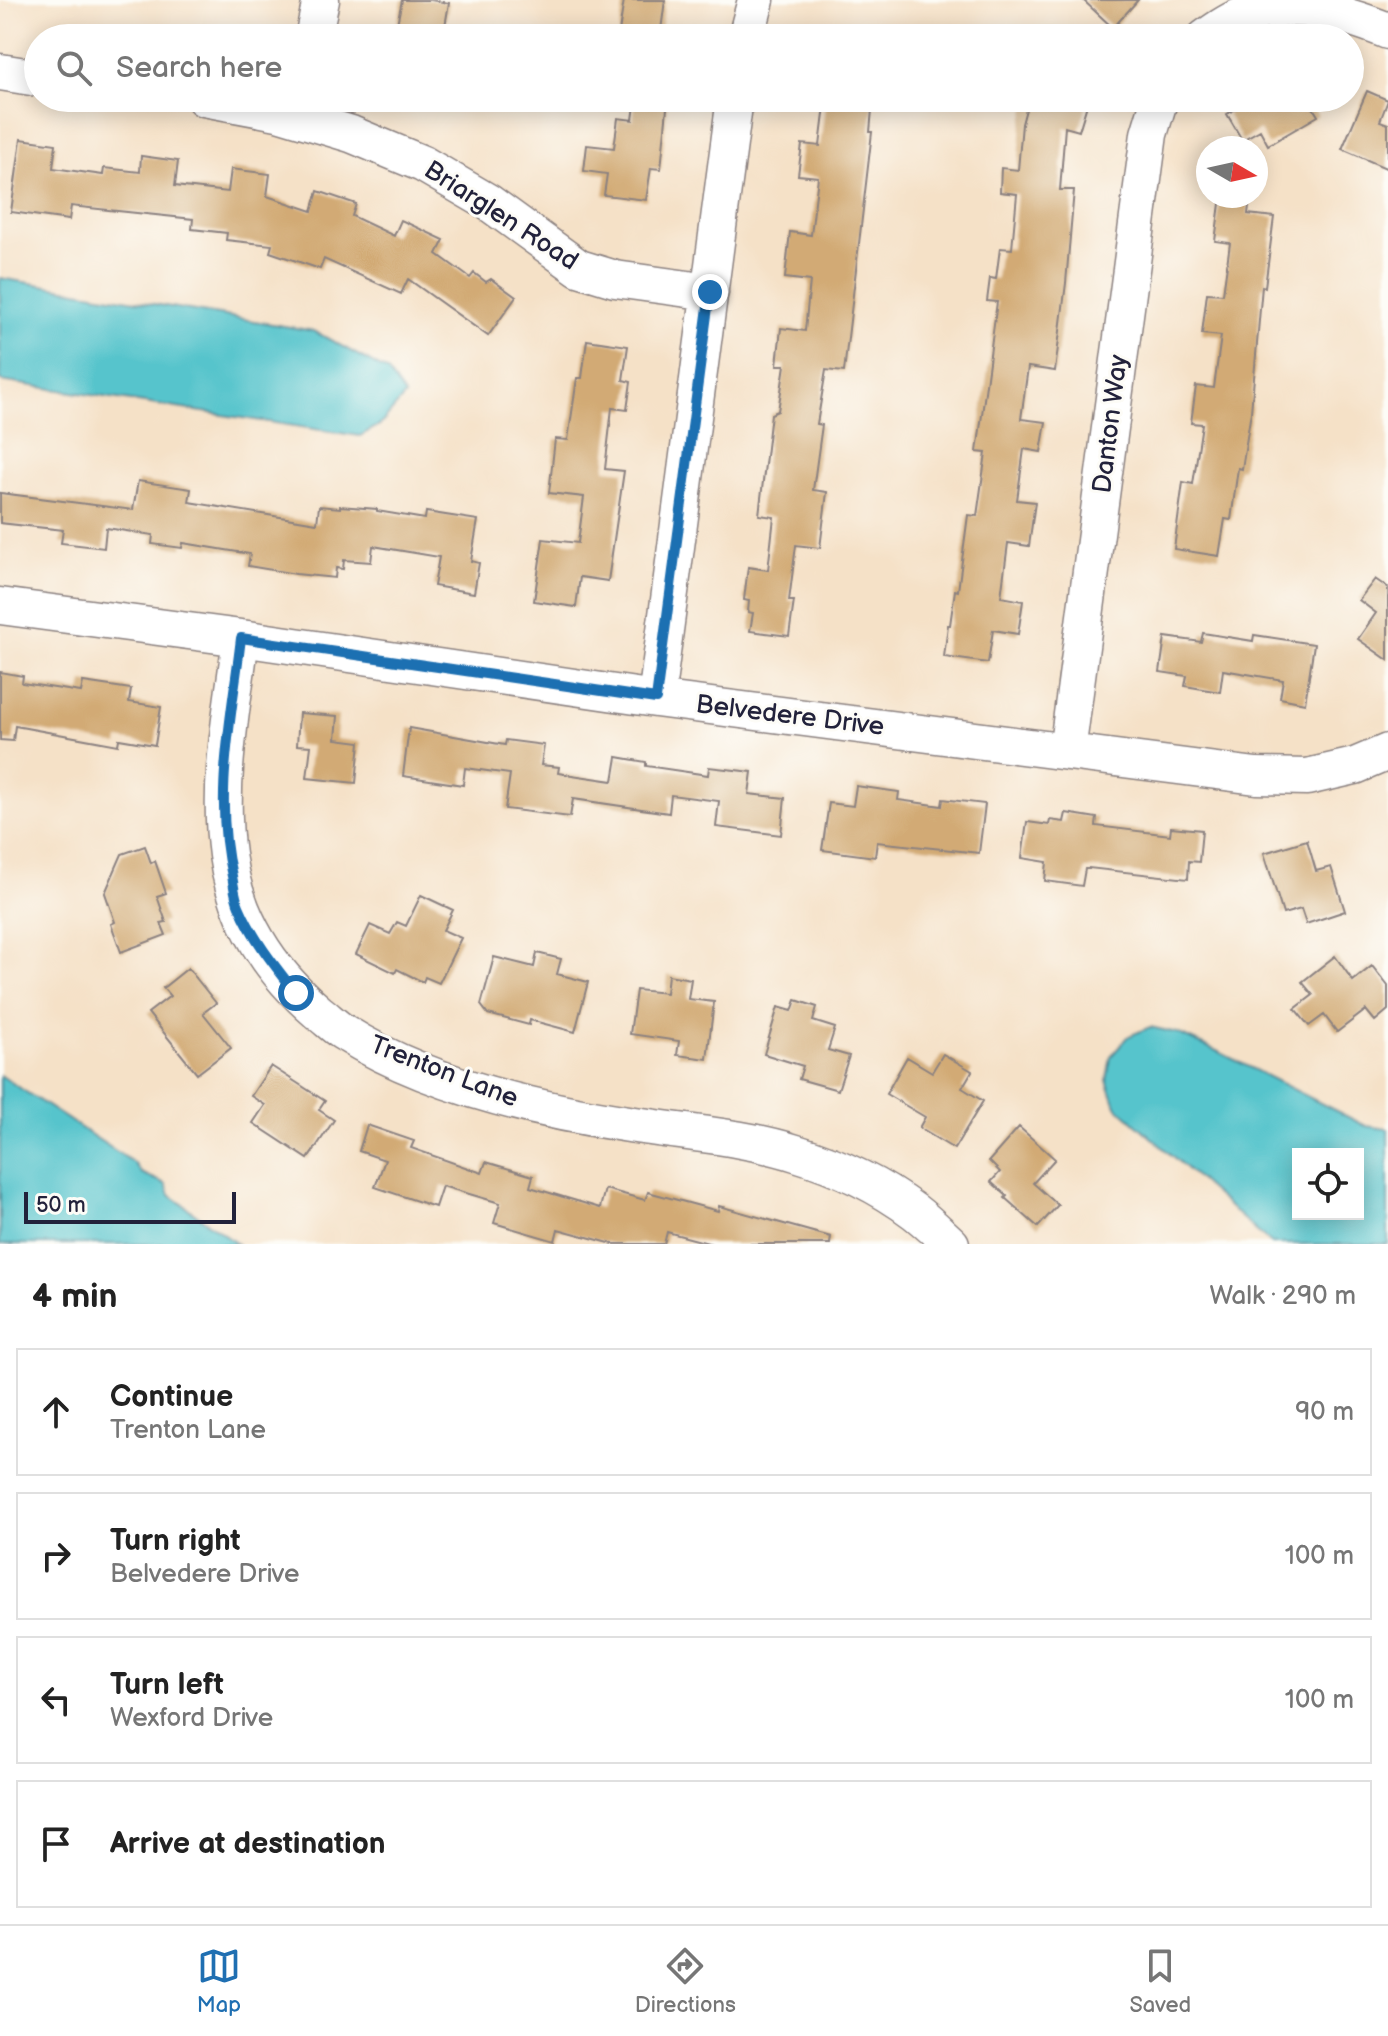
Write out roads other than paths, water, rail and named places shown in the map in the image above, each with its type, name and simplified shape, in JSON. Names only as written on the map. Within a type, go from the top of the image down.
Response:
[{"type":"street","points":[[316,24],[321,0]]},
{"type":"street","points":[[750,24],[756,0]]},
{"type":"street","points":[[1227,24],[1240,16],[1278,7],[1316,8],[1352,16],[1388,31]]},
{"type":"street","points":[[0,72],[24,76]]},
{"type":"street","name":"Briarglen Road","points":[[306,112],[423,164],[488,202],[579,268],[615,279],[710,292]]},
{"type":"street","points":[[656,699],[733,112]]},
{"type":"street","name":"Danton Way","points":[[1067,752],[1149,134],[1156,112]]},
{"type":"street","name":"Belvedere Drive","points":[[0,606],[656,699],[1256,776],[1307,777],[1387,755]]},
{"type":"street","name":"Trenton Lane","points":[[241,638],[224,777],[223,819],[227,857],[238,904],[263,953],[296,993],[341,1031],[391,1058],[461,1084],[541,1108],[722,1136],[795,1153],[857,1176],[915,1212],[951,1244]]},
{"type":"water","points":[[0,278],[314,331],[387,371],[405,396],[380,425],[360,436],[0,381]]},
{"type":"water","points":[[1150,1027],[1177,1033],[1366,1126],[1388,1129],[1388,1244],[1271,1244],[1116,1106],[1107,1080],[1111,1056],[1129,1036]]},
{"type":"water","points":[[0,1075],[134,1163],[141,1173],[166,1184],[170,1195],[237,1244],[0,1244]]}]
